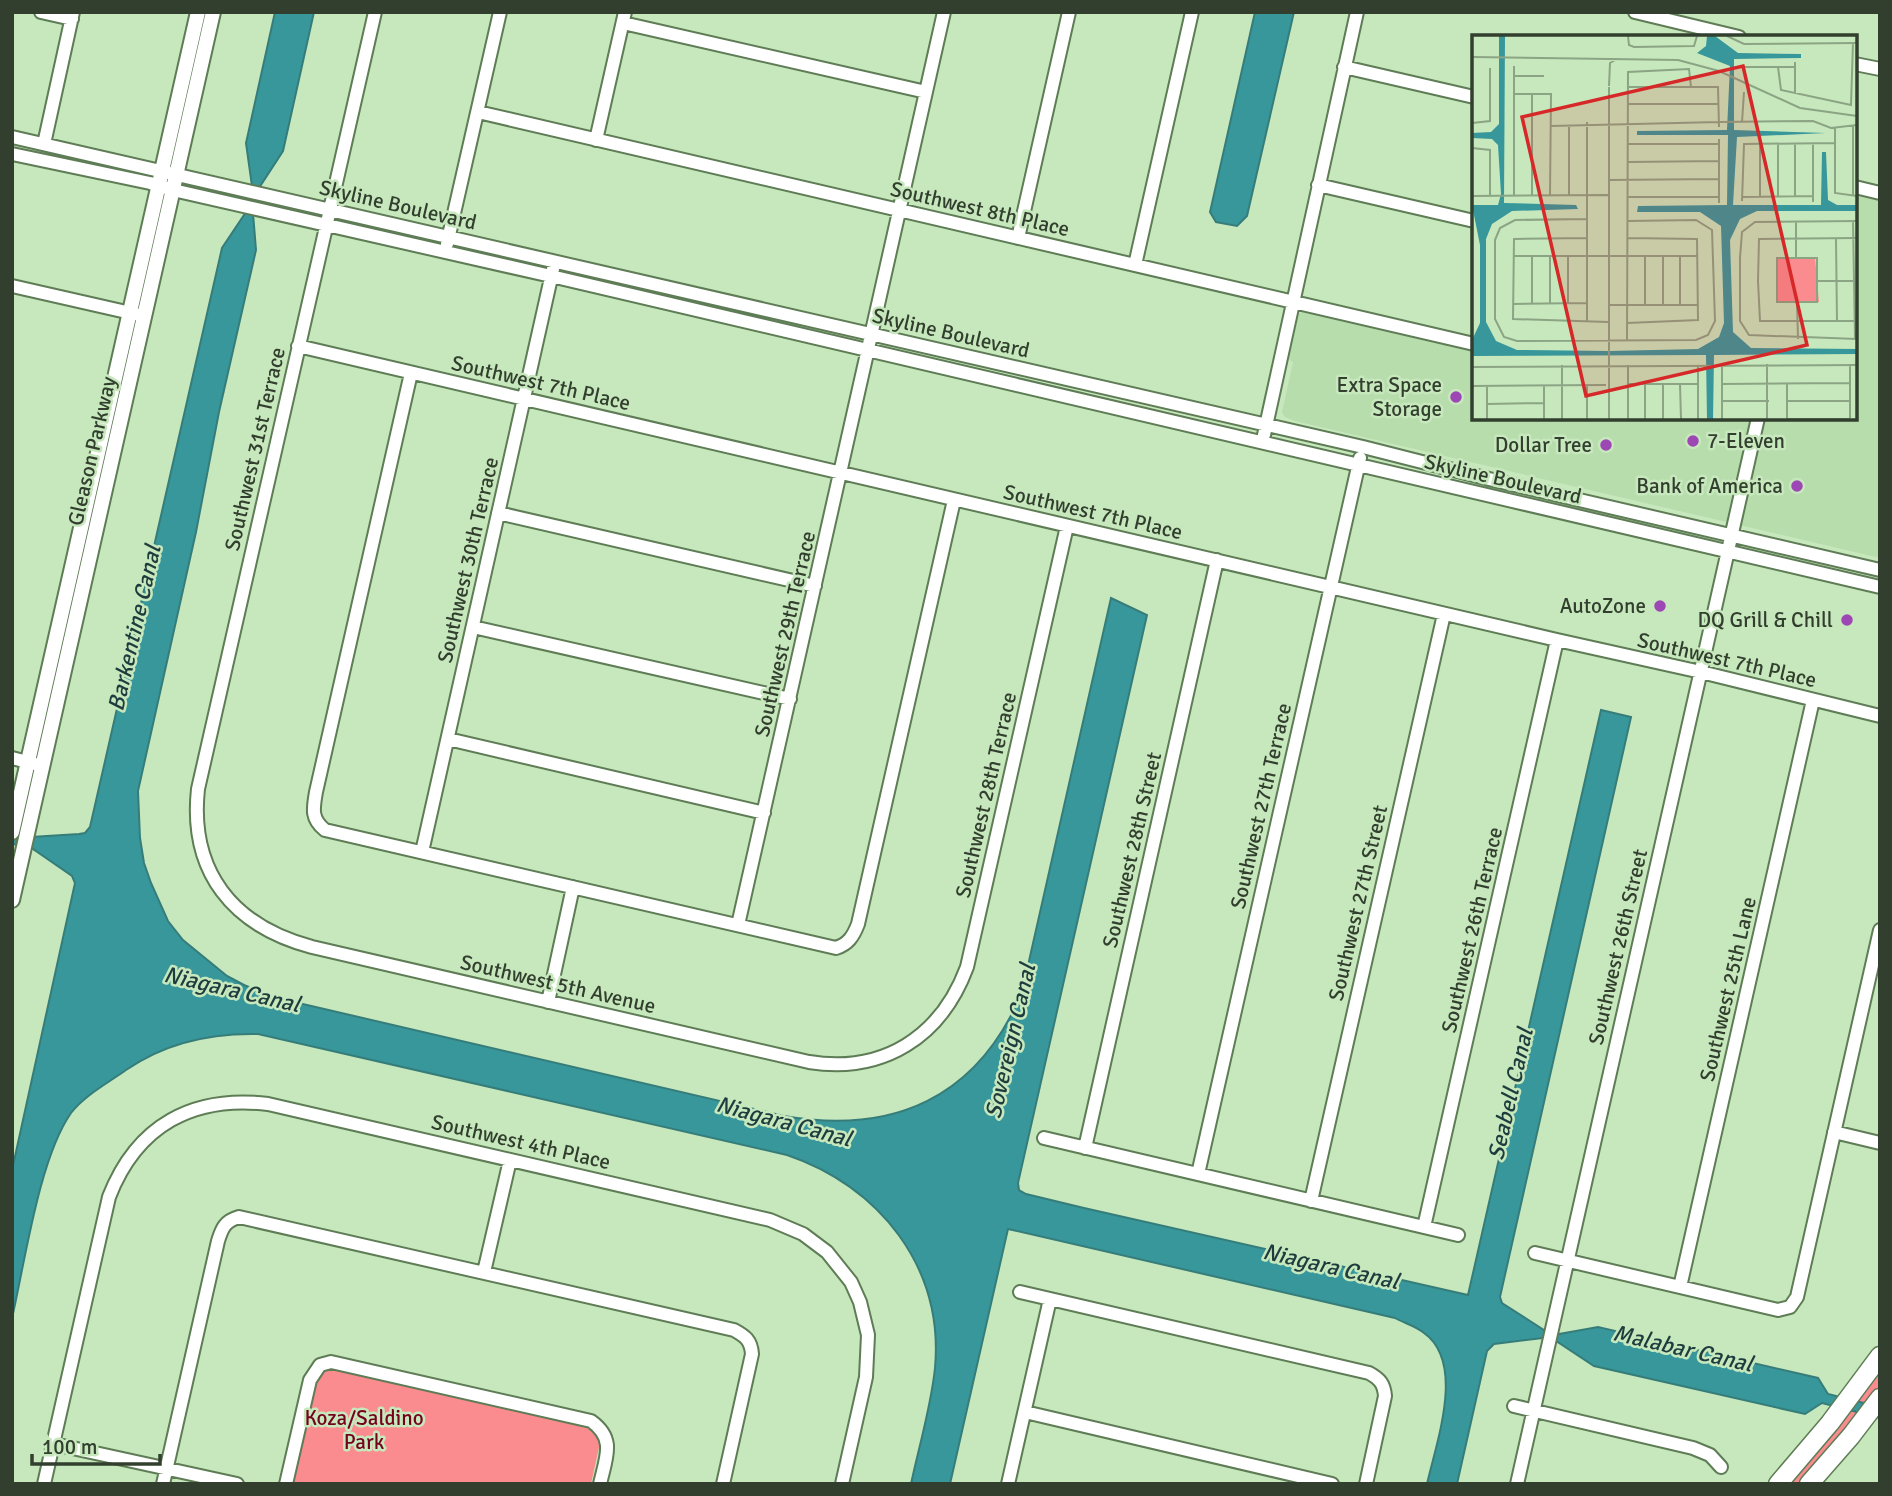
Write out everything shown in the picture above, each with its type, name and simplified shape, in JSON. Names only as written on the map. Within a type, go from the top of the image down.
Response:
[{"type":"highway","points":[[1778,1484],[1830,1423],[1880,1356]]},
{"type":"highway","points":[[1809,1484],[1852,1436],[1880,1398]]},
{"type":"main road","name":"Gleason Parkway","points":[[18,828],[43,765],[144,316],[198,12]]},
{"type":"main road","name":"Gleason Parkway","points":[[12,900],[20,865],[18,828],[27,762],[129,313],[213,12]]},
{"type":"street","points":[[41,12],[72,16],[44,144]]},
{"type":"street","name":"Southwest 31st Terrace","points":[[222,892],[209,870],[199,839],[196,805],[198,789],[375,12]]},
{"type":"street","points":[[445,252],[500,12]]},
{"type":"street","points":[[872,335],[944,12]]},
{"type":"street","points":[[1018,238],[1069,12]]},
{"type":"street","points":[[1135,265],[1192,12]]},
{"type":"street","points":[[1262,442],[1357,12]]},
{"type":"street","points":[[1634,12],[1731,35]]},
{"type":"street","points":[[596,140],[624,18],[926,92]]},
{"type":"street","points":[[1857,64],[1880,69]]},
{"type":"street","points":[[1344,67],[1472,97]]},
{"type":"street","name":"Southwest 8th Place","points":[[478,112],[1472,344]]},
{"type":"street","name":"Skyline Boulevard","points":[[12,137],[168,181],[232,204],[1880,587]]},
{"type":"street","name":"Skyline Boulevard","points":[[12,154],[168,181],[238,189],[1266,427],[1363,447],[1880,570]]},
{"type":"street","points":[[1318,185],[1472,221]]},
{"type":"street","points":[[1857,187],[1880,193]]},
{"type":"street","name":"Southwest 30th Terrace","points":[[422,852],[555,261]]},
{"type":"street","points":[[12,287],[144,316]]},
{"type":"street","name":"Southwest 29th Terrace","points":[[738,925],[872,335]]},
{"type":"street","name":"Southwest 7th Place","points":[[298,346],[1880,716]]},
{"type":"street","points":[[411,373],[316,792],[313,815],[317,824],[325,830],[836,948],[845,945],[858,924],[954,500]]},
{"type":"street","name":"Southwest 26th Street","points":[[1517,1484],[1758,420]]},
{"type":"street","name":"Southwest 27th Terrace","points":[[1198,1174],[1363,447]]},
{"type":"street","points":[[498,513],[815,586]]},
{"type":"street","name":"Southwest 28th Terrace","points":[[901,1048],[923,1034],[939,1017],[952,999],[967,967],[1067,526]]},
{"type":"street","name":"Southwest 28th Street","points":[[1085,1148],[1217,560]]},
{"type":"street","name":"Southwest 27th Street","points":[[1311,1200],[1444,614]]},
{"type":"street","points":[[473,626],[790,699]]},
{"type":"street","name":"Southwest 26th Terrace","points":[[1424,1227],[1557,640]]},
{"type":"street","name":"Southwest 25th Lane","points":[[1680,1287],[1813,700]]},
{"type":"street","points":[[448,739],[764,813]]},
{"type":"street","points":[[12,758],[43,765]]},
{"type":"street","points":[[548,1002],[573,887]]},
{"type":"street","name":"Southwest 5th Avenue","points":[[222,892],[252,922],[281,938],[548,1002],[820,1064],[868,1061],[901,1048]]},
{"type":"street","points":[[1535,1253],[1778,1310],[1790,1307],[1797,1297],[1880,930]]},
{"type":"street","name":"Southwest 4th Place","points":[[54,1444],[109,1197],[125,1164],[148,1136],[193,1109],[210,1104],[254,1102],[782,1223],[820,1246],[840,1266],[851,1282],[864,1313],[869,1356],[842,1484]]},
{"type":"street","points":[[1834,1132],[1880,1143]]},
{"type":"street","points":[[1044,1138],[1458,1235]]},
{"type":"street","points":[[484,1272],[510,1160]]},
{"type":"street","points":[[163,1484],[218,1241],[222,1228],[229,1220],[239,1217],[734,1330],[747,1337],[752,1354],[723,1484]]},
{"type":"street","points":[[1020,1292],[1369,1373],[1378,1378],[1384,1386],[1385,1396],[1366,1484]]},
{"type":"street","points":[[1008,1484],[1051,1299]]},
{"type":"street","points":[[286,1484],[310,1380],[320,1365],[331,1362],[591,1421],[603,1429],[607,1439],[600,1484]]},
{"type":"street","points":[[1514,1406],[1693,1448],[1710,1455],[1721,1467]]},
{"type":"street","points":[[1025,1412],[1332,1484]]},
{"type":"street","points":[[44,1484],[54,1444],[237,1484]]},
{"type":"shaded area","points":[[1857,195],[1880,201],[1880,558],[1285,417],[1282,412],[1293,362],[1287,358],[1286,353],[1293,317],[1302,312],[1472,352],[1472,420],[1857,420]]},
{"type":"green space","name":"Koza/Saldino Park","points":[[320,1365],[603,1429],[591,1484],[293,1484]]},
{"type":"green space","points":[[1880,1369],[1880,1385],[1799,1484],[1787,1484]]},
{"type":"water","points":[[275,12],[314,12],[283,151],[259,188],[253,213],[256,250],[138,791],[144,863],[168,921],[183,940],[227,976],[277,998],[784,1116],[861,1120],[896,1113],[927,1101],[956,1083],[982,1059],[1004,1029],[1022,992],[1111,598],[1147,615],[1018,1183],[1019,1190],[1084,1208],[1468,1295],[1601,710],[1631,717],[1500,1297],[1502,1303],[1544,1330],[1559,1334],[1598,1327],[1818,1378],[1828,1394],[1880,1407],[1880,1418],[1822,1403],[1805,1414],[1594,1366],[1556,1341],[1543,1338],[1494,1344],[1487,1351],[1457,1484],[1427,1484],[1441,1426],[1446,1383],[1437,1346],[1417,1328],[1395,1318],[1008,1229],[950,1484],[911,1484],[935,1368],[935,1331],[929,1296],[916,1264],[899,1235],[877,1209],[850,1187],[820,1169],[787,1155],[258,1034],[206,1038],[156,1053],[97,1090],[71,1113],[50,1157],[42,1183],[12,1318],[12,1170],[75,883],[72,876],[30,847],[12,844],[12,833],[31,837],[79,834],[85,833],[90,827],[222,248],[246,212],[252,186],[246,143]]},
{"type":"water","points":[[1255,12],[1294,12],[1247,216],[1237,226],[1216,222],[1210,212]]},
{"type":"place","name":"Extra Space Storage","points":[[1456,397]]},
{"type":"place","name":"7-Eleven","points":[[1693,441]]},
{"type":"place","name":"Dollar Tree","points":[[1606,445]]},
{"type":"place","name":"Bank of America","points":[[1797,486]]},
{"type":"place","name":"AutoZone","points":[[1660,606]]},
{"type":"place","name":"DQ Grill & Chill","points":[[1847,620]]},
{"type":"water label","name":"Barkentine Canal","points":[[134,628]]},
{"type":"water label","name":"Niagara Canal","points":[[232,989]]},
{"type":"water label","name":"Sovereign Canal","points":[[1010,1041]]},
{"type":"water label","name":"Seabell Canal","points":[[1510,1094]]},
{"type":"water label","name":"Niagara Canal","points":[[784,1121]]},
{"type":"water label","name":"Niagara Canal","points":[[1331,1266]]},
{"type":"water label","name":"Malabar Canal","points":[[1683,1348]]}]
